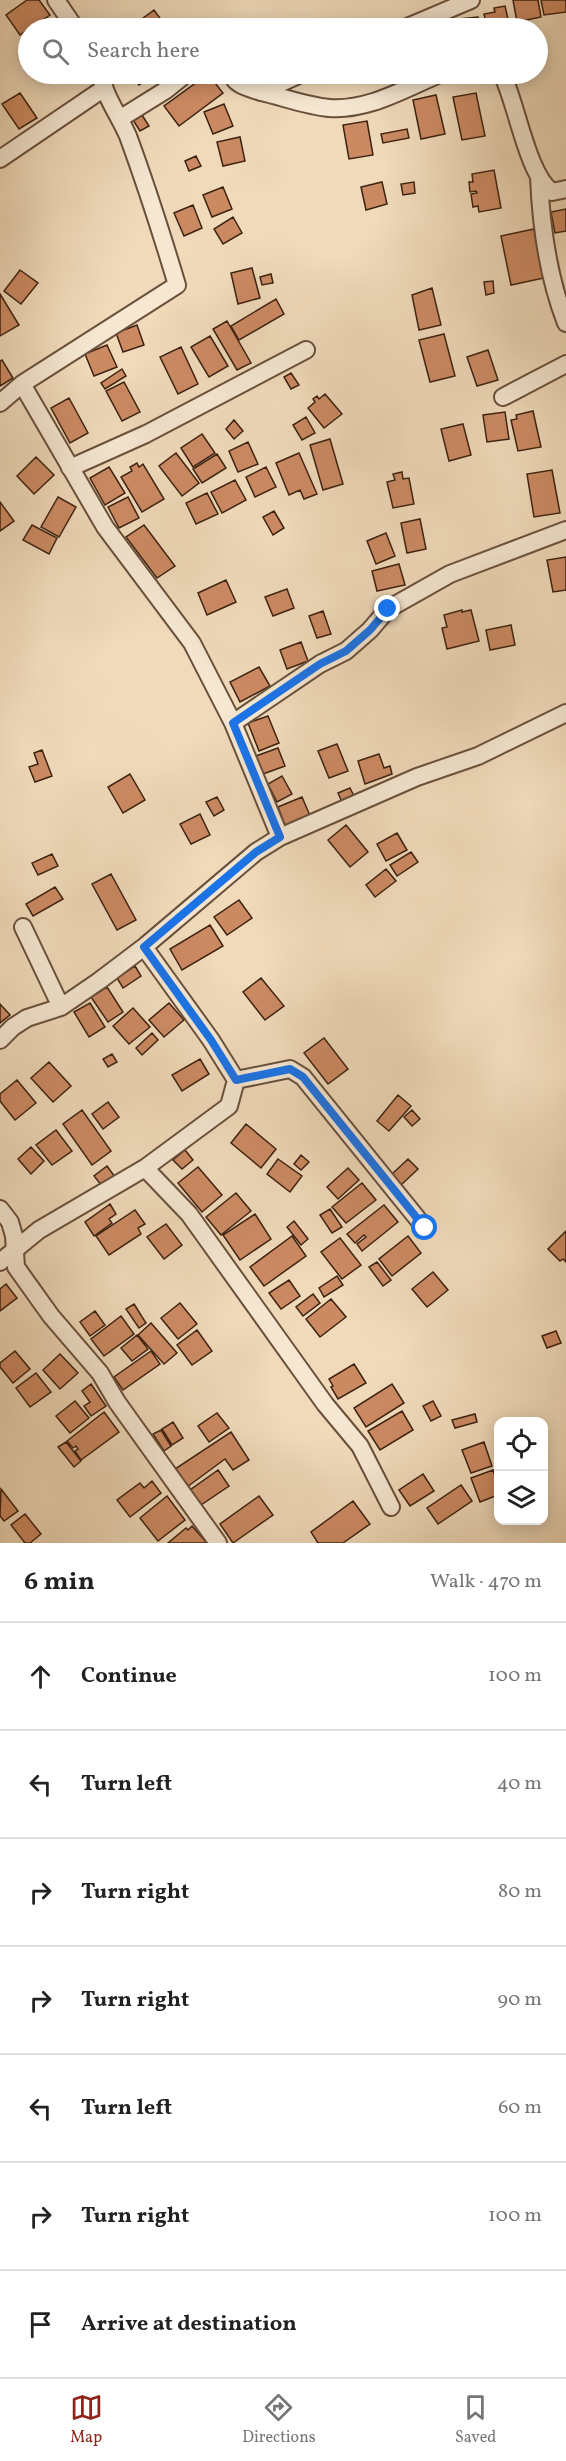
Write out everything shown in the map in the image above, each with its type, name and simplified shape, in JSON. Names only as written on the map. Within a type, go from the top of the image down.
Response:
[{"type":"street","points":[[56,0],[68,18]]},
{"type":"street","points":[[429,18],[471,0]]},
{"type":"street","points":[[0,159],[98,84]]},
{"type":"street","points":[[0,403],[22,384],[177,285],[146,184],[121,118],[104,84]]},
{"type":"street","points":[[121,118],[174,84]]},
{"type":"street","points":[[241,84],[261,92],[330,108],[368,104],[419,84]]},
{"type":"street","points":[[261,92],[279,84]]},
{"type":"street","points":[[507,84],[529,154],[539,177],[546,188],[552,192],[566,189]]},
{"type":"street","points":[[539,177],[540,206],[550,271],[566,323]]},
{"type":"street","points":[[70,468],[147,434],[306,350]]},
{"type":"street","points":[[503,397],[566,364]]},
{"type":"street","points":[[22,384],[105,527],[192,643],[233,723],[280,837]]},
{"type":"street","points":[[233,723],[320,664],[346,651],[370,630],[388,609],[450,574],[566,530]]},
{"type":"street","points":[[0,1040],[13,1027],[27,1018],[61,1006],[144,947],[256,852],[280,837],[417,777],[478,756],[566,713]]},
{"type":"street","points":[[23,927],[61,1006]]},
{"type":"street","points":[[0,1262],[62,1215],[145,1168],[230,1106],[236,1080],[211,1040],[144,947]]},
{"type":"street","points":[[236,1080],[290,1069],[303,1077],[425,1228]]},
{"type":"street","points":[[145,1168],[189,1215],[325,1404],[360,1446],[391,1507]]},
{"type":"street","points":[[0,1209],[10,1222],[16,1249],[16,1267],[51,1316],[100,1373],[117,1402],[218,1543]]},
{"type":"building","points":[[27,0],[39,0],[50,15],[46,18],[18,18],[18,32],[6,15]]},
{"type":"building","points":[[513,0],[538,0],[541,17],[516,18]]},
{"type":"building","points":[[541,0],[566,0],[566,12],[544,15]]},
{"type":"building","points":[[505,6],[508,18],[485,18],[484,14],[495,12],[494,8]]},
{"type":"building","points":[[154,10],[160,18],[143,18]]},
{"type":"building","points":[[194,84],[216,84],[223,93],[179,126],[164,106]]},
{"type":"building","points":[[20,93],[37,118],[19,129],[2,104]]},
{"type":"building","points":[[476,93],[485,136],[462,140],[453,97]]},
{"type":"building","points":[[436,95],[445,134],[421,139],[413,100]]},
{"type":"building","points":[[224,104],[233,126],[213,134],[204,112]]},
{"type":"building","points":[[142,115],[149,126],[140,131],[133,120]]},
{"type":"building","points":[[367,121],[373,155],[349,159],[343,125]]},
{"type":"building","points":[[407,129],[409,138],[383,143],[381,134]]},
{"type":"building","points":[[240,137],[245,161],[223,166],[217,142]]},
{"type":"building","points":[[196,156],[201,166],[189,171],[185,161]]},
{"type":"building","points":[[494,170],[501,208],[479,212],[478,206],[473,207],[471,194],[477,193],[476,191],[470,192],[469,182],[473,182],[472,174]]},
{"type":"building","points":[[382,182],[387,204],[366,210],[361,187]]},
{"type":"building","points":[[414,182],[415,193],[403,195],[401,184]]},
{"type":"building","points":[[223,187],[232,209],[212,217],[203,195]]},
{"type":"building","points":[[193,205],[202,228],[184,236],[174,213]]},
{"type":"building","points":[[566,209],[566,231],[555,233],[551,212]]},
{"type":"building","points":[[233,217],[242,233],[223,244],[214,229]]},
{"type":"building","points":[[534,229],[544,278],[511,285],[501,236]]},
{"type":"building","points":[[252,268],[260,298],[238,304],[231,273]]},
{"type":"building","points":[[20,270],[38,283],[21,304],[4,291]]},
{"type":"building","points":[[271,274],[273,283],[262,285],[260,277]]},
{"type":"building","points":[[493,281],[494,293],[486,295],[484,282]]},
{"type":"building","points":[[432,288],[441,325],[419,330],[412,295]]},
{"type":"building","points":[[0,294],[19,325],[0,336]]},
{"type":"building","points":[[276,299],[284,314],[239,340],[231,326]]},
{"type":"building","points":[[227,321],[251,363],[237,370],[213,329]]},
{"type":"building","points":[[137,325],[144,345],[123,352],[116,333]]},
{"type":"building","points":[[444,334],[455,376],[430,382],[419,340]]},
{"type":"building","points":[[210,336],[228,366],[209,377],[191,347]]},
{"type":"building","points":[[107,345],[117,367],[94,376],[85,354]]},
{"type":"building","points":[[181,347],[198,384],[178,394],[160,357]]},
{"type":"building","points":[[488,350],[498,380],[477,386],[467,357]]},
{"type":"building","points":[[2,360],[13,378],[0,386],[0,361]]},
{"type":"building","points":[[122,369],[126,376],[105,389],[101,383]]},
{"type":"building","points":[[291,373],[299,385],[291,389],[284,377]]},
{"type":"building","points":[[124,382],[140,412],[122,421],[106,391]]},
{"type":"building","points":[[325,394],[342,414],[324,428],[308,408],[315,402],[313,399],[317,396],[319,399]]},
{"type":"building","points":[[69,398],[88,433],[70,443],[51,408]]},
{"type":"building","points":[[533,411],[541,447],[518,451],[511,420],[517,419],[516,415]]},
{"type":"building","points":[[505,412],[509,439],[487,442],[483,415]]},
{"type":"building","points":[[306,417],[315,433],[302,440],[293,425]]},
{"type":"building","points":[[234,420],[243,431],[234,439],[226,429]]},
{"type":"building","points":[[463,424],[471,455],[449,461],[441,429]]},
{"type":"building","points":[[202,434],[215,453],[193,467],[181,448]]},
{"type":"building","points":[[330,439],[343,484],[323,490],[310,445]]},
{"type":"building","points":[[248,442],[258,464],[238,472],[229,451]]},
{"type":"building","points":[[176,453],[199,483],[182,496],[159,466]]},
{"type":"building","points":[[299,453],[317,494],[304,499],[300,490],[289,495],[276,463]]},
{"type":"building","points":[[217,454],[226,468],[202,483],[193,469]]},
{"type":"building","points":[[36,457],[54,475],[34,494],[17,476]]},
{"type":"building","points":[[137,463],[139,467],[143,464],[164,499],[142,512],[121,477],[132,471],[130,467]]},
{"type":"building","points":[[109,467],[125,493],[105,505],[90,478]]},
{"type":"building","points":[[266,467],[276,487],[255,497],[246,477]]},
{"type":"building","points":[[552,470],[560,513],[534,517],[527,474]]},
{"type":"building","points":[[402,472],[403,479],[409,478],[414,504],[393,508],[387,482],[395,480],[393,474]]},
{"type":"building","points":[[235,480],[246,500],[222,513],[211,492]]},
{"type":"building","points":[[207,493],[218,514],[196,524],[186,503]]},
{"type":"building","points":[[58,497],[76,507],[59,537],[41,527]]},
{"type":"building","points":[[128,497],[139,518],[119,528],[108,507]]},
{"type":"building","points":[[0,502],[14,521],[0,531]]},
{"type":"building","points":[[274,511],[284,528],[273,535],[263,517]]},
{"type":"building","points":[[420,519],[426,549],[407,553],[401,523]]},
{"type":"building","points":[[32,525],[57,538],[49,554],[23,540]]},
{"type":"building","points":[[144,525],[175,566],[157,578],[126,537]]},
{"type":"building","points":[[386,533],[395,556],[376,564],[367,541]]},
{"type":"building","points":[[566,557],[566,590],[553,592],[547,560]]},
{"type":"building","points":[[399,564],[405,585],[377,591],[372,571]]},
{"type":"building","points":[[226,580],[236,602],[207,615],[198,593]]},
{"type":"building","points":[[287,589],[294,608],[273,616],[265,597]]},
{"type":"building","points":[[462,610],[462,612],[471,610],[479,641],[447,649],[442,628],[447,627],[444,615]]},
{"type":"building","points":[[323,611],[331,634],[317,638],[309,616]]},
{"type":"building","points":[[511,625],[515,645],[490,650],[486,630]]},
{"type":"building","points":[[301,642],[308,661],[287,669],[280,650]]},
{"type":"building","points":[[259,667],[270,686],[240,702],[230,682]]},
{"type":"building","points":[[268,716],[279,743],[259,751],[248,723]]},
{"type":"building","points":[[337,744],[348,771],[329,778],[318,751]]},
{"type":"building","points":[[278,748],[285,766],[263,774],[256,756]]},
{"type":"building","points":[[42,750],[52,776],[35,782],[29,767],[38,764],[34,753]]},
{"type":"building","points":[[379,754],[384,768],[390,766],[392,774],[365,784],[358,761]]},
{"type":"building","points":[[130,774],[145,800],[123,813],[108,787]]},
{"type":"building","points":[[282,776],[292,794],[277,802],[268,784]]},
{"type":"building","points":[[350,788],[354,796],[342,802],[338,793]]},
{"type":"building","points":[[217,797],[224,810],[214,816],[206,802]]},
{"type":"building","points":[[302,797],[311,818],[286,828],[278,807]]},
{"type":"building","points":[[200,814],[210,835],[191,844],[180,824]]},
{"type":"building","points":[[346,825],[368,852],[350,867],[328,840]]},
{"type":"building","points":[[397,833],[407,850],[386,861],[377,844]]},
{"type":"building","points":[[411,852],[418,862],[397,876],[390,865]]},
{"type":"building","points":[[52,854],[58,866],[38,875],[32,863]]},
{"type":"building","points":[[386,869],[396,881],[375,897],[366,885]]},
{"type":"building","points":[[111,874],[136,920],[117,930],[92,884]]},
{"type":"building","points":[[55,887],[63,899],[33,916],[26,904]]},
{"type":"building","points":[[239,900],[252,918],[227,935],[214,917]]},
{"type":"building","points":[[210,925],[223,946],[182,970],[170,949]]},
{"type":"building","points":[[135,966],[141,976],[123,988],[117,978]]},
{"type":"building","points":[[261,978],[284,1006],[265,1020],[243,992]]},
{"type":"building","points":[[107,987],[123,1012],[108,1022],[91,997]]},
{"type":"building","points":[[90,1003],[105,1027],[89,1037],[74,1012]]},
{"type":"building","points":[[169,1003],[184,1020],[164,1037],[149,1020]]},
{"type":"building","points":[[0,1004],[10,1015],[0,1023]]},
{"type":"building","points":[[133,1008],[150,1027],[129,1044],[113,1026]]},
{"type":"building","points":[[152,1033],[158,1040],[142,1055],[136,1048]]},
{"type":"building","points":[[324,1038],[348,1069],[328,1084],[304,1053]]},
{"type":"building","points":[[112,1054],[117,1062],[108,1067],[103,1059]]},
{"type":"building","points":[[200,1059],[209,1074],[182,1091],[172,1075]]},
{"type":"building","points":[[49,1062],[71,1086],[53,1102],[31,1078]]},
{"type":"building","points":[[17,1080],[36,1103],[15,1120],[0,1101],[0,1094]]},
{"type":"building","points":[[398,1095],[411,1106],[389,1131],[377,1121]]},
{"type":"building","points":[[108,1102],[119,1117],[103,1129],[92,1114]]},
{"type":"building","points":[[82,1110],[111,1151],[92,1165],[63,1124]]},
{"type":"building","points":[[412,1110],[420,1119],[412,1126],[404,1117]]},
{"type":"building","points":[[246,1124],[276,1149],[261,1168],[231,1143]]},
{"type":"building","points":[[56,1130],[72,1151],[52,1165],[36,1145]]},
{"type":"building","points":[[31,1147],[44,1161],[31,1174],[18,1159]]},
{"type":"building","points":[[185,1150],[193,1160],[182,1169],[173,1160]]},
{"type":"building","points":[[301,1155],[309,1162],[301,1170],[294,1164]]},
{"type":"building","points":[[278,1159],[302,1176],[290,1192],[267,1174]]},
{"type":"building","points":[[408,1159],[418,1169],[401,1185],[391,1175]]},
{"type":"building","points":[[107,1166],[115,1177],[102,1186],[94,1176]]},
{"type":"building","points":[[198,1167],[222,1195],[202,1212],[178,1183]]},
{"type":"building","points":[[348,1168],[359,1180],[338,1199],[327,1187]]},
{"type":"building","points":[[362,1183],[376,1200],[346,1223],[332,1207]]},
{"type":"building","points":[[236,1193],[251,1211],[221,1235],[206,1217]]},
{"type":"building","points":[[110,1204],[116,1214],[109,1219],[112,1223],[94,1236],[85,1222]]},
{"type":"building","points":[[384,1205],[398,1222],[362,1251],[357,1244],[366,1237],[364,1235],[355,1243],[347,1234]]},
{"type":"building","points":[[330,1209],[342,1227],[332,1233],[320,1215]]},
{"type":"building","points":[[135,1210],[145,1224],[138,1228],[141,1234],[109,1255],[96,1236]]},
{"type":"building","points":[[255,1214],[271,1239],[240,1260],[223,1235]]},
{"type":"building","points":[[294,1221],[308,1239],[301,1245],[287,1227]]},
{"type":"building","points":[[166,1224],[182,1245],[164,1259],[147,1237]]},
{"type":"building","points":[[566,1231],[566,1262],[563,1259],[560,1261],[548,1249]]},
{"type":"building","points":[[292,1236],[306,1256],[264,1286],[250,1267]]},
{"type":"building","points":[[408,1236],[421,1253],[392,1276],[379,1259]]},
{"type":"building","points":[[340,1238],[361,1265],[342,1279],[321,1252]]},
{"type":"building","points":[[377,1262],[391,1280],[383,1286],[369,1267]]},
{"type":"building","points":[[433,1272],[448,1290],[427,1307],[412,1289]]},
{"type":"building","points":[[337,1276],[343,1285],[324,1297],[319,1288]]},
{"type":"building","points":[[289,1280],[300,1296],[281,1309],[269,1293]]},
{"type":"building","points":[[6,1284],[17,1298],[0,1311],[0,1289]]},
{"type":"building","points":[[313,1294],[320,1303],[303,1316],[296,1307]]},
{"type":"building","points":[[331,1299],[346,1317],[320,1337],[306,1319]]},
{"type":"building","points":[[180,1303],[197,1324],[178,1339],[161,1318]]},
{"type":"building","points":[[134,1304],[146,1323],[139,1328],[126,1309]]},
{"type":"building","points":[[95,1311],[105,1325],[90,1336],[80,1322]]},
{"type":"building","points":[[121,1316],[134,1334],[104,1356],[91,1339]]},
{"type":"building","points":[[151,1323],[177,1353],[164,1364],[138,1335]]},
{"type":"building","points":[[197,1330],[212,1351],[192,1365],[177,1345]]},
{"type":"building","points":[[556,1331],[561,1343],[547,1348],[542,1336]]},
{"type":"building","points":[[137,1335],[148,1349],[132,1361],[121,1348]]},
{"type":"building","points":[[15,1351],[30,1369],[13,1383],[0,1367],[0,1363]]},
{"type":"building","points":[[151,1351],[160,1364],[123,1390],[114,1377]]},
{"type":"building","points":[[60,1354],[78,1373],[60,1389],[43,1370]]},
{"type":"building","points":[[354,1364],[366,1383],[338,1399],[329,1379]]},
{"type":"building","points":[[36,1373],[51,1392],[30,1407],[16,1388]]},
{"type":"building","points":[[91,1384],[106,1406],[91,1416],[84,1406],[90,1402],[82,1391]]},
{"type":"building","points":[[392,1384],[404,1403],[366,1427],[354,1408]]},
{"type":"building","points":[[75,1401],[89,1418],[70,1433],[56,1416]]},
{"type":"building","points":[[433,1401],[441,1416],[431,1421],[423,1406]]},
{"type":"building","points":[[402,1411],[413,1430],[380,1450],[368,1431]]},
{"type":"building","points":[[104,1412],[119,1432],[81,1460],[75,1451],[78,1449],[76,1446],[73,1448],[67,1441]]},
{"type":"building","points":[[217,1413],[229,1428],[209,1442],[198,1426]]},
{"type":"building","points":[[475,1414],[477,1422],[455,1428],[452,1420]]},
{"type":"building","points":[[173,1422],[183,1438],[172,1445],[162,1429]]},
{"type":"building","points":[[161,1430],[171,1446],[164,1451],[153,1434]]},
{"type":"building","points":[[231,1432],[249,1460],[233,1470],[225,1459],[187,1487],[175,1469]]},
{"type":"building","points":[[66,1442],[81,1461],[74,1467],[58,1447]]},
{"type":"building","points":[[484,1442],[492,1466],[471,1473],[462,1450]]},
{"type":"building","points":[[218,1470],[229,1486],[201,1505],[190,1490]]},
{"type":"building","points":[[493,1470],[494,1497],[480,1502],[471,1478]]},
{"type":"building","points":[[423,1474],[434,1491],[410,1506],[399,1490]]},
{"type":"building","points":[[152,1481],[161,1493],[130,1517],[117,1500],[140,1483],[144,1488]]},
{"type":"building","points":[[461,1485],[472,1501],[438,1524],[427,1508]]},
{"type":"building","points":[[1,1489],[18,1511],[4,1521],[0,1516]]},
{"type":"building","points":[[167,1496],[185,1520],[158,1541],[140,1518]]},
{"type":"building","points":[[259,1496],[273,1515],[233,1543],[220,1524]]},
{"type":"building","points":[[353,1501],[370,1524],[343,1543],[318,1543],[311,1532]]},
{"type":"building","points":[[25,1514],[41,1534],[30,1543],[25,1543],[11,1525]]},
{"type":"building","points":[[192,1526],[206,1542],[168,1543],[186,1528],[188,1530]]},
{"type":"route","points":[[388,609],[370,630],[346,651],[320,664],[233,723],[248,765],[280,837],[256,852],[144,947],[211,1040],[236,1080],[290,1069],[303,1077],[425,1228]]}]
